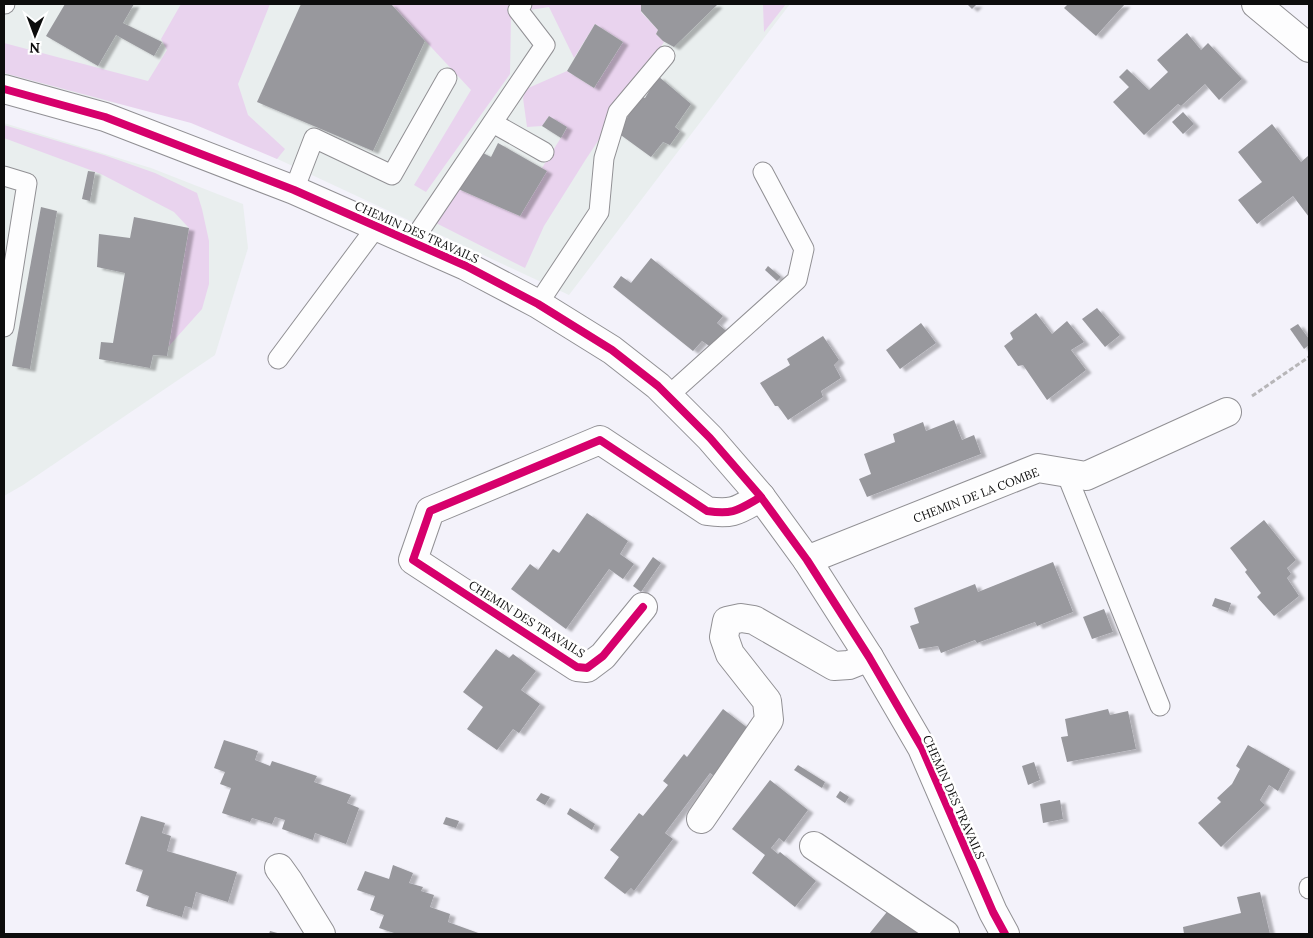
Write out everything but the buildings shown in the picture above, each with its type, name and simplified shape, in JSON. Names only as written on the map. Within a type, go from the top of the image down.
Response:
[{"type":"street","points":[[1256,4],[1309,48]]},
{"type":"street","name":"CHEMIN DES TRAVAILS","points":[[4,89],[105,117],[294,190],[466,266],[538,304],[612,350],[658,386],[710,438],[761,497],[807,560],[869,657],[922,748],[993,912],[1005,934]]},
{"type":"street","name":"CHEMIN DE LA COMBE","points":[[807,560],[1038,468],[1086,476],[1227,412]]},
{"type":"street","name":"CHEMIN DES TRAVAILS","points":[[642,607],[603,656],[587,668],[577,668],[414,560],[430,511],[600,440],[707,511],[726,514],[761,497]]},
{"type":"street","points":[[701,819],[769,720],[767,701],[730,654],[724,637],[727,621],[741,618],[754,620],[834,666],[849,665],[869,657]]},
{"type":"street","points":[[814,846],[945,934]]},
{"type":"street","points":[[279,868],[290,882],[321,934]]},
{"type":"lane","points":[[412,242],[545,46],[518,10],[522,4]]},
{"type":"lane","points":[[538,304],[599,212],[604,158],[618,112],[665,56]]},
{"type":"lane","points":[[294,190],[314,138],[392,175],[447,78]]},
{"type":"lane","points":[[493,123],[544,152]]},
{"type":"lane","points":[[668,396],[797,280],[804,249],[763,172]]},
{"type":"lane","points":[[4,176],[27,183],[4,327]]},
{"type":"lane","points":[[278,359],[376,226]]},
{"type":"lane","points":[[1066,473],[1160,706]]},
{"type":"path","points":[[1227,412],[1309,357]]},
{"type":"shaded area","points":[[4,4],[790,4],[569,295],[192,119],[4,80]]},
{"type":"shaded area","points":[[181,4],[270,4],[238,84],[248,115],[285,149],[277,159],[191,123],[4,73],[4,43],[148,81],[167,50],[161,39]]},
{"type":"shaded area","points":[[391,4],[641,4],[641,12],[658,30],[656,34],[664,42],[544,226],[525,268],[434,222],[456,188],[520,216],[546,172],[542,168],[567,128],[549,116],[542,126],[527,127],[523,98],[526,89],[567,71],[594,88],[623,42],[595,24],[574,58],[549,7],[511,13],[510,74],[426,192],[414,185],[471,90]]},
{"type":"shaded area","points":[[763,4],[786,4],[764,32]]},
{"type":"shaded area","points":[[4,123],[151,168],[243,204],[248,248],[215,355],[4,496]]},
{"type":"shaded area","points":[[4,125],[104,155],[155,173],[197,193],[209,241],[209,284],[202,309],[168,347],[189,228],[174,212],[101,174],[4,138]]},
{"type":"cycle path","points":[[4,89],[105,117],[294,190],[466,266],[538,304],[612,350],[658,386],[710,438],[761,497],[807,560],[869,657],[922,748],[993,912],[1005,934]]},
{"type":"cycle path","points":[[643,607],[603,656],[587,668],[577,667],[413,560],[430,511],[600,440],[707,511],[730,512],[761,497]]}]
